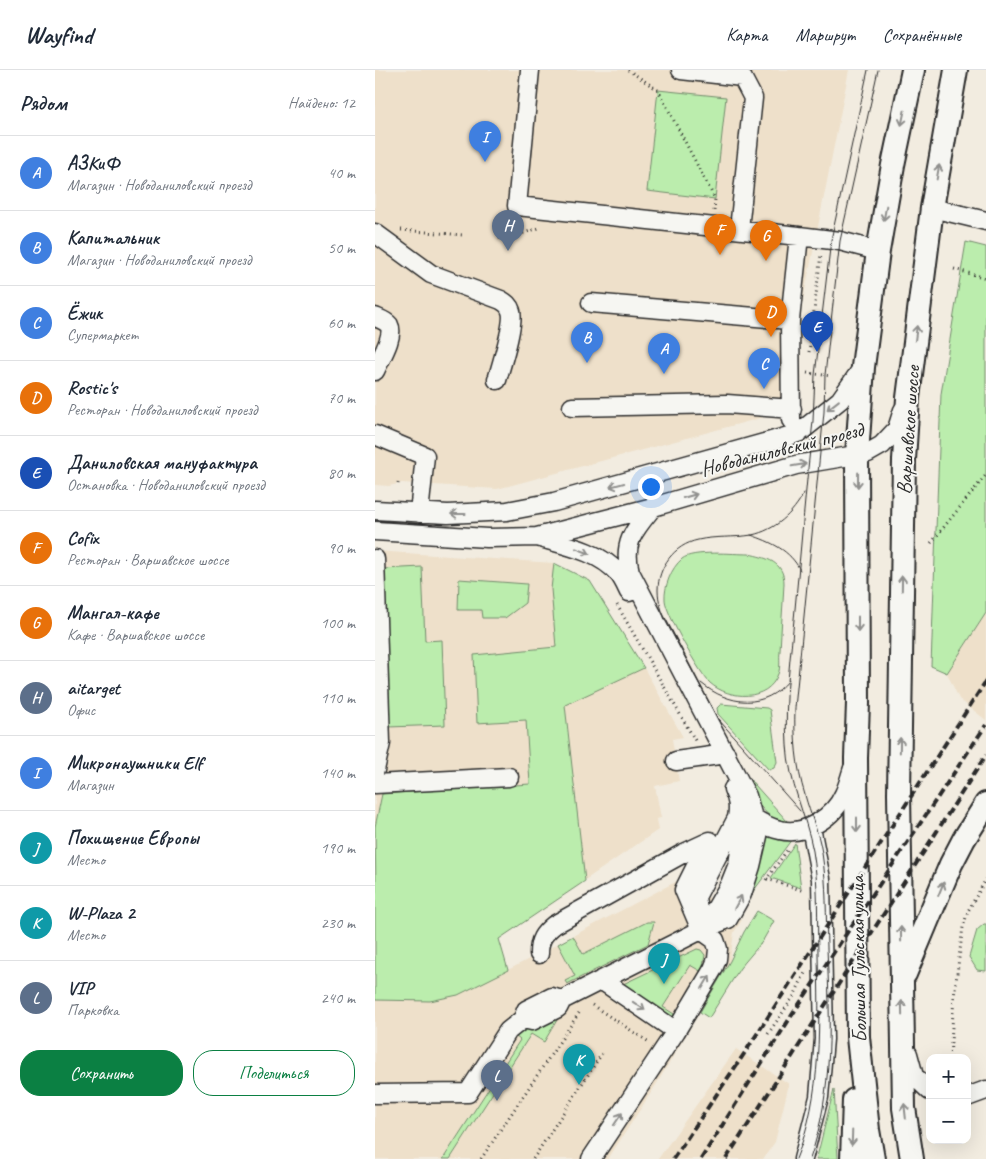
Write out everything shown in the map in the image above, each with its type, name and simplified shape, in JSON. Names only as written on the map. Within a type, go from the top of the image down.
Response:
[{"type":"main road","points":[[856,758],[858,703],[857,455],[863,367],[878,251],[893,165],[913,70]]},
{"type":"main road","name":"Варшавское шоссе","points":[[899,794],[903,467],[908,398],[932,208],[956,70]]},
{"type":"main road","name":"Большая Тульская улица","points":[[856,758],[857,1037],[873,1159]]},
{"type":"main road","name":"Большая Тульская улица","points":[[899,794],[904,1108],[912,1159]]},
{"type":"main road","points":[[902,982],[951,864],[986,804]]},
{"type":"main road","points":[[852,1159],[851,1141],[857,1037]]},
{"type":"street","points":[[530,70],[517,206],[840,241],[878,251]]},
{"type":"street","points":[[681,70],[742,77],[753,98],[739,230]]},
{"type":"street","points":[[932,208],[986,221]]},
{"type":"street","points":[[375,233],[431,274],[501,300],[509,305],[512,313],[511,323],[497,380]]},
{"type":"street","points":[[789,436],[792,409],[790,320],[799,236]]},
{"type":"street","points":[[591,303],[790,320]]},
{"type":"street","points":[[375,317],[385,321],[389,325],[390,331],[389,338],[375,371]]},
{"type":"street","name":"Новоданиловский проезд","points":[[375,510],[478,514],[507,511],[555,502],[789,436],[800,432],[839,400],[863,367]]},
{"type":"street","name":"Новоданиловский проезд","points":[[375,531],[487,538],[537,537],[653,507],[796,465],[868,453],[882,445],[897,429],[908,398]]},
{"type":"street","points":[[572,407],[727,404],[792,409]]},
{"type":"street","points":[[375,435],[425,456],[419,513]]},
{"type":"street","points":[[375,1094],[468,1093],[507,1031],[523,1018],[526,1010],[552,997],[563,1000],[701,930],[715,910],[729,884],[738,864],[743,838],[752,817],[747,796],[716,756],[630,572],[627,552],[629,541],[635,528],[653,507]]},
{"type":"street","points":[[375,510],[375,515]]},
{"type":"street","points":[[537,537],[595,556],[620,575],[738,800],[739,810],[737,818],[696,897],[701,930]]},
{"type":"street","points":[[375,559],[381,743],[376,766]]},
{"type":"street","points":[[675,761],[716,756]]},
{"type":"street","points":[[752,817],[766,826],[782,830],[811,827],[832,812],[843,796],[856,758]]},
{"type":"street","points":[[375,784],[509,777]]},
{"type":"street","points":[[539,954],[541,936],[554,925],[682,854],[731,831],[752,817]]},
{"type":"street","points":[[803,1159],[819,1097],[824,1039],[821,879],[811,827]]},
{"type":"street","points":[[591,1159],[676,1031],[717,960],[718,949],[715,940],[701,930],[684,890],[708,842]]},
{"type":"street","points":[[601,980],[676,1031]]},
{"type":"street","points":[[903,1032],[914,1076],[926,1087]]},
{"type":"street","points":[[971,1096],[986,1090]]},
{"type":"path","points":[[628,70],[658,90],[715,199],[712,227]]},
{"type":"path","points":[[395,230],[463,235]]},
{"type":"path","points":[[809,356],[821,254]]},
{"type":"path","points":[[954,269],[986,278]]},
{"type":"path","points":[[808,365],[807,374],[831,376]]},
{"type":"path","points":[[931,543],[986,475]]},
{"type":"path","points":[[613,599],[716,756]]},
{"type":"path","points":[[767,879],[806,891]]},
{"type":"path","points":[[950,1054],[954,997],[963,928],[968,911],[986,879]]},
{"type":"path","points":[[768,1034],[794,996],[809,965]]},
{"type":"path","points":[[587,1002],[652,1044]]},
{"type":"path","points":[[481,1159],[581,1010]]},
{"type":"path","points":[[533,1159],[564,1115],[603,1052]]},
{"type":"shaded area","points":[[375,70],[849,70],[779,413],[497,489],[402,483],[389,486],[375,485]]},
{"type":"shaded area","points":[[375,551],[554,563],[590,581],[644,668],[683,737],[672,739],[679,781],[655,786],[661,818],[656,819],[658,830],[499,939],[508,970],[681,879],[742,920],[734,932],[730,961],[656,1085],[608,1159],[375,1159]]},
{"type":"shaded area","points":[[986,613],[986,720],[959,699],[947,673]]},
{"type":"shaded area","points":[[736,1049],[789,1084],[775,1142],[763,1159],[658,1159]]},
{"type":"green space","points":[[658,90],[726,97],[715,199],[647,191]]},
{"type":"green space","points":[[966,242],[986,247],[986,613],[947,673],[931,666],[941,394]]},
{"type":"green space","points":[[704,553],[749,554],[773,562],[781,570],[783,576],[780,666],[773,683],[766,690],[757,694],[737,695],[718,689],[705,677],[671,618],[665,595],[672,572],[678,563],[687,556]]},
{"type":"green space","points":[[554,563],[590,581],[644,668],[565,705],[585,881],[499,939],[508,970],[458,995],[430,1001],[375,1000],[375,827],[382,794],[530,784],[526,720],[477,723],[474,655],[556,647],[551,589]]},
{"type":"green space","points":[[422,567],[425,641],[442,640],[445,725],[388,727],[383,569]]},
{"type":"green space","points":[[459,579],[527,584],[525,603],[505,618],[482,618],[481,610],[458,610]]},
{"type":"green space","points":[[721,704],[767,708],[770,710],[777,762],[774,768],[769,770],[718,714],[717,708]]},
{"type":"green space","points":[[739,767],[787,821],[784,824],[775,820],[762,808],[751,792]]},
{"type":"green space","points":[[766,832],[792,839],[746,901]]},
{"type":"green space","points":[[795,843],[801,888],[771,878]]},
{"type":"green space","points":[[757,911],[774,921],[762,942],[740,968],[709,1018],[700,1012]]},
{"type":"green space","points":[[647,922],[654,922],[648,944],[567,984],[565,981],[575,976],[558,944],[573,936],[583,954]]},
{"type":"green space","points":[[986,924],[986,971],[977,970],[969,957],[977,930]]},
{"type":"green space","points":[[697,949],[701,950],[705,955],[702,972],[690,965],[663,1007],[674,1014],[671,1019],[621,985]]},
{"type":"green space","points":[[557,1014],[560,1015],[544,1042],[531,1034],[450,1159],[443,1159],[520,1040],[515,1036]]},
{"type":"green space","points":[[834,1089],[838,1159],[816,1159],[817,1157]]},
{"type":"tram line","points":[[796,1159],[805,1134],[815,1083],[819,1005],[816,877],[813,851],[788,759],[786,728],[787,694],[813,421],[815,375],[831,240],[868,70]]},
{"type":"tram line","points":[[810,1159],[823,1107],[829,1055],[826,900],[821,846],[802,784],[798,763],[795,741],[795,708],[824,412],[825,375],[840,241],[878,70]]},
{"type":"tram line","points":[[800,811],[718,719],[665,620],[659,602],[658,590],[664,565],[682,547],[698,540],[760,533],[776,525],[789,514],[804,493]]},
{"type":"tram line","points":[[751,535],[773,544],[785,552],[800,570]]},
{"type":"tram line","points":[[701,683],[723,696],[747,701],[769,696],[779,690],[789,680]]},
{"type":"railway","points":[[673,1159],[744,1054],[986,681]]},
{"type":"railway","points":[[701,1159],[792,1015],[986,725]]},
{"type":"railway","points":[[726,1159],[986,755]]},
{"type":"place","name":"Микронаушники Elf","points":[[485,162]]},
{"type":"place","name":"aitarget","points":[[508,251]]},
{"type":"place","name":"Cofix","points":[[720,255]]},
{"type":"place","name":"Мангал-кафе","points":[[766,261]]},
{"type":"place","name":"Rostic's","points":[[771,337]]},
{"type":"place","name":"Даниловская мануфактура","points":[[817,352]]},
{"type":"place","name":"Капитальник","points":[[587,363]]},
{"type":"place","name":"АЗКиФ","points":[[664,374]]},
{"type":"place","name":"Ёжик","points":[[764,389]]},
{"type":"place","name":"Похищение Европы","points":[[664,984]]},
{"type":"place","name":"W-Plaza 2","points":[[579,1085]]},
{"type":"place","name":"VIP","points":[[497,1101]]}]
